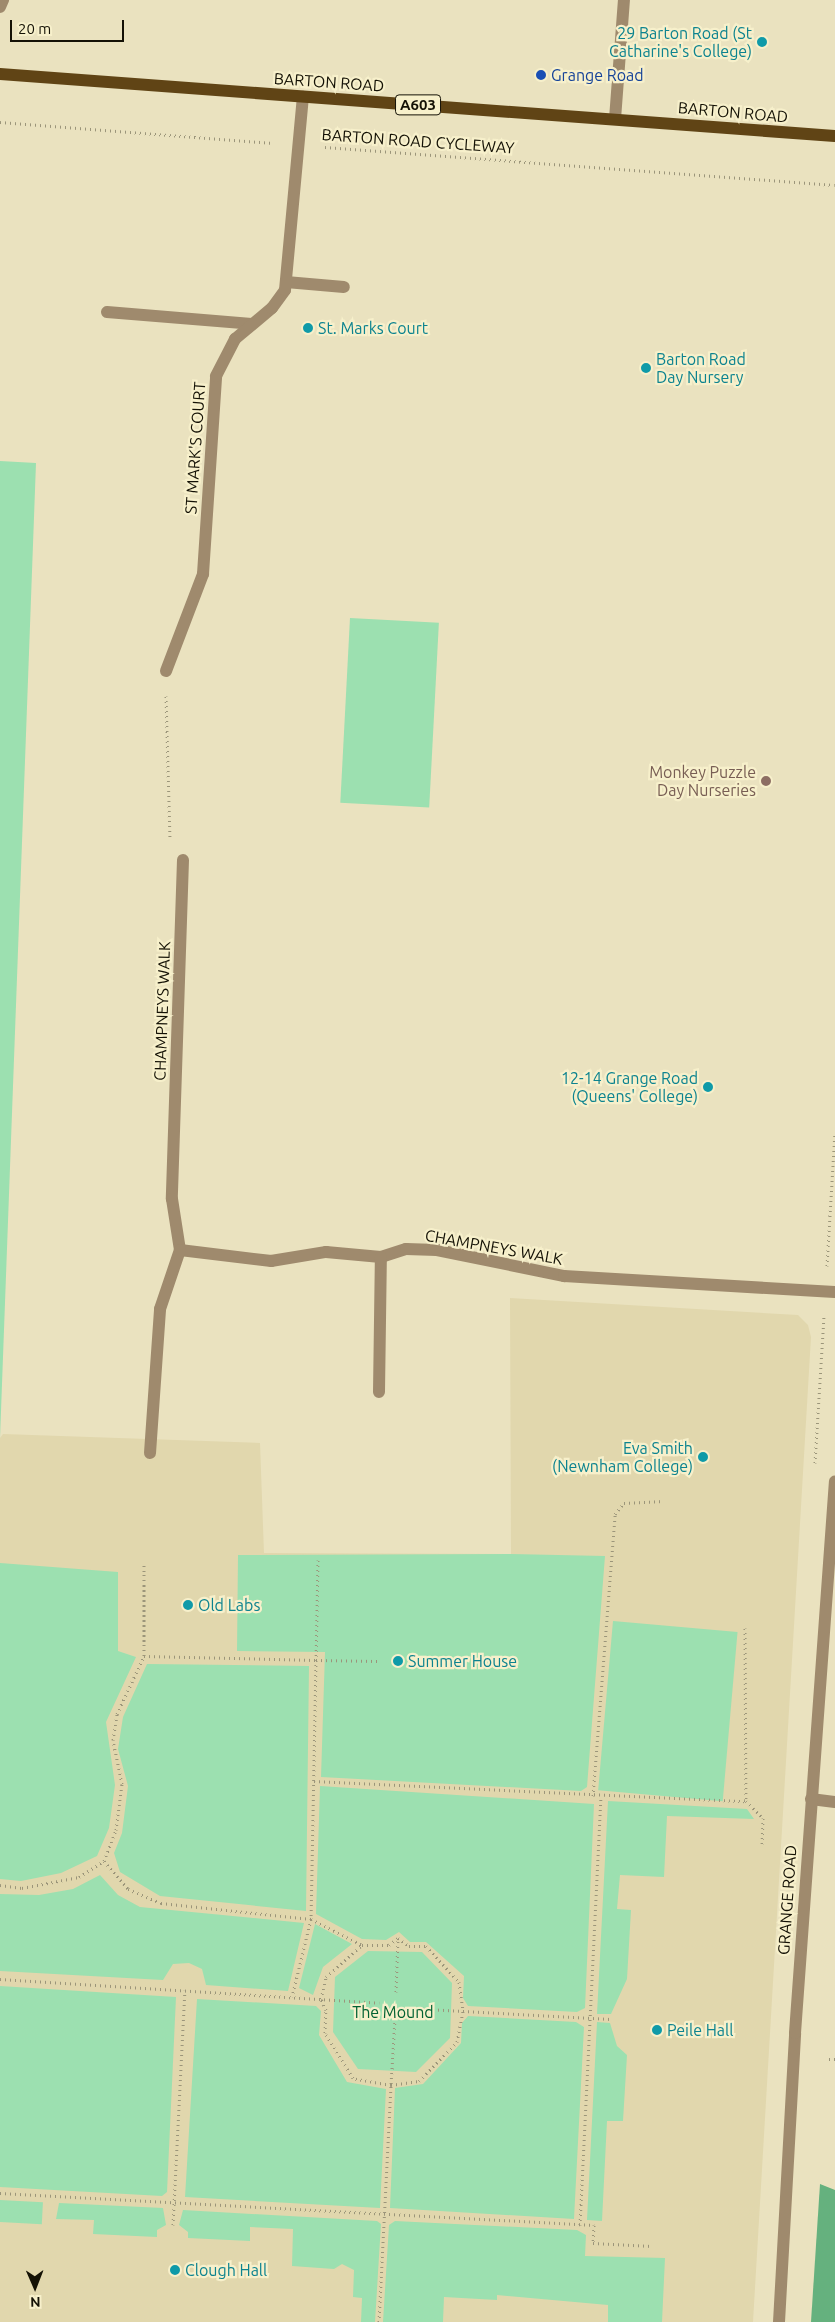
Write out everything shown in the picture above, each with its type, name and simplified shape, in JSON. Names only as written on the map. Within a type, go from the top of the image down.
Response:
[{"type":"main road","name":"BARTON ROAD","points":[[0,74],[835,136]]},
{"type":"street","points":[[0,7],[3,0]]},
{"type":"street","points":[[615,119],[624,0]]},
{"type":"street","name":"ST MARK'S COURT","points":[[166,671],[203,574],[216,376],[231,344],[272,308],[286,282],[303,97]]},
{"type":"street","points":[[286,282],[344,287]]},
{"type":"street","points":[[107,312],[252,324]]},
{"type":"street","name":"CHAMPNEYS WALK","points":[[183,860],[172,1199],[180,1250],[272,1261],[326,1252],[381,1257],[406,1249],[437,1250],[564,1276],[835,1292]]},
{"type":"street","points":[[150,1453],[160,1309],[180,1250]]},
{"type":"street","points":[[379,1392],[381,1257]]},
{"type":"street","name":"GRANGE ROAD","points":[[779,2322],[812,1799],[835,1480]]},
{"type":"street","points":[[812,1799],[835,1802]]},
{"type":"path","name":"BARTON ROAD CYCLEWAY","points":[[0,122],[835,185]]},
{"type":"path","points":[[166,671],[170,846],[183,860]]},
{"type":"path","points":[[593,1796],[615,1514],[624,1503],[664,1502]]},
{"type":"path","points":[[292,1997],[311,1919],[318,1560]]},
{"type":"path","points":[[0,1885],[22,1888],[79,1877],[104,1861],[116,1830],[122,1784],[113,1740],[117,1714],[144,1656],[144,1565]]},
{"type":"path","points":[[745,1628],[746,1801]]},
{"type":"path","points":[[144,1656],[377,1661]]},
{"type":"path","points":[[314,1781],[593,1796],[746,1801],[763,1818],[762,1844]]},
{"type":"path","points":[[580,2224],[601,1796]]},
{"type":"path","points":[[104,1861],[128,1889],[161,1903],[311,1919],[362,1944],[389,1945],[398,1938]]},
{"type":"path","points":[[362,1944],[326,1978],[320,1999],[326,2010],[325,2033],[353,2078],[391,2085],[419,2081],[457,2042],[463,2010],[459,1982],[426,1946],[409,1946],[398,1938]]},
{"type":"path","points":[[396,1992],[398,1938]]},
{"type":"path","points":[[0,1979],[379,2003]]},
{"type":"path","points":[[173,2225],[185,1990]]},
{"type":"path","points":[[408,2008],[610,2019]]},
{"type":"path","points":[[379,2322],[395,2018]]},
{"type":"path","points":[[829,2059],[835,2060]]},
{"type":"path","points":[[0,2193],[175,2204],[594,2225],[593,2243],[652,2246]]},
{"type":"shaded area","points":[[510,1298],[798,1315],[808,1325],[811,1337],[753,2322],[0,2322],[0,1438],[3,1434],[260,1443],[264,1553],[511,1554]]},
{"type":"green space","points":[[0,461],[36,463],[0,1438]]},
{"type":"green space","points":[[350,618],[439,623],[429,807],[340,803]]},
{"type":"green space","points":[[511,1554],[605,1556],[587,1787],[581,1791],[321,1777],[325,1652],[237,1651],[238,1555]]},
{"type":"green space","points":[[0,1563],[118,1572],[118,1651],[136,1657],[106,1722],[115,1785],[109,1828],[97,1856],[61,1873],[21,1881],[0,1879]]},
{"type":"green space","points":[[613,1621],[738,1632],[723,1801],[598,1790]]},
{"type":"green space","points":[[147,1664],[309,1666],[306,1911],[160,1896],[120,1872],[114,1853],[122,1833],[128,1786],[118,1749],[123,1717]]},
{"type":"green space","points":[[320,1786],[594,1804],[585,2008],[577,2012],[468,2006],[463,1998],[464,1976],[426,1942],[410,1942],[399,1932],[386,1940],[362,1939],[316,1914]]},
{"type":"green space","points":[[608,1801],[747,1809],[754,1819],[667,1816],[664,1877],[620,1875],[617,1909],[631,1910],[627,1979],[611,2014],[597,2014]]},
{"type":"green space","points":[[100,1875],[118,1895],[140,1907],[304,1923],[288,1991],[206,1985],[202,1969],[189,1963],[173,1964],[163,1980],[0,1971],[0,1894],[39,1895],[73,1889]]},
{"type":"green space","points":[[315,1924],[352,1944],[323,1967],[313,1995],[299,1988]]},
{"type":"green space","name":"The Mound","points":[[368,1951],[422,1952],[452,1983],[450,2038],[416,2072],[358,2069],[333,2032],[335,1977]]},
{"type":"green space","points":[[0,1986],[176,1997],[167,2192],[162,2196],[0,2187]]},
{"type":"green space","points":[[197,1999],[316,2006],[321,2011],[319,2035],[347,2082],[386,2089],[380,2208],[185,2197]]},
{"type":"green space","points":[[468,2016],[576,2022],[584,2027],[574,2219],[390,2208],[395,2088],[423,2084],[461,2043],[462,2023]]},
{"type":"green space","points":[[597,2022],[610,2023],[617,2046],[627,2055],[623,2121],[607,2121],[602,2221],[587,2220]]},
{"type":"green space","points":[[820,2184],[835,2190],[835,2322],[811,2322]]},
{"type":"green space","points":[[0,2200],[43,2202],[42,2224],[0,2222]]},
{"type":"green space","points":[[59,2203],[163,2208],[166,2225],[157,2230],[157,2237],[93,2234],[94,2220],[56,2219]]},
{"type":"green space","points":[[183,2210],[377,2221],[381,2224],[375,2322],[361,2322],[362,2298],[353,2297],[354,2270],[342,2264],[334,2269],[292,2266],[293,2229],[250,2227],[250,2241],[188,2238],[188,2232],[179,2225]]},
{"type":"green space","points":[[395,2221],[577,2230],[586,2235],[585,2256],[665,2258],[662,2322],[608,2322],[608,2305],[497,2295],[497,2300],[444,2297],[443,2322],[383,2322],[389,2225]]},
{"type":"place","name":"29 Barton Road (St Catharine's College)","points":[[762,42]]},
{"type":"place","name":"Grange Road","points":[[541,75]]},
{"type":"place","name":"St. Marks Court","points":[[308,328]]},
{"type":"place","name":"Barton Road Day Nursery","points":[[646,368]]},
{"type":"place","name":"Monkey Puzzle Day Nurseries","points":[[766,781]]},
{"type":"place","name":"12-14 Grange Road (Queens' College)","points":[[708,1087]]},
{"type":"place","name":"Eva Smith (Newnham College)","points":[[703,1457]]},
{"type":"place","name":"Old Labs","points":[[188,1605]]},
{"type":"place","name":"Summer House","points":[[398,1661]]},
{"type":"place","name":"Peile Hall","points":[[657,2030]]},
{"type":"place","name":"Clough Hall","points":[[175,2270]]}]
